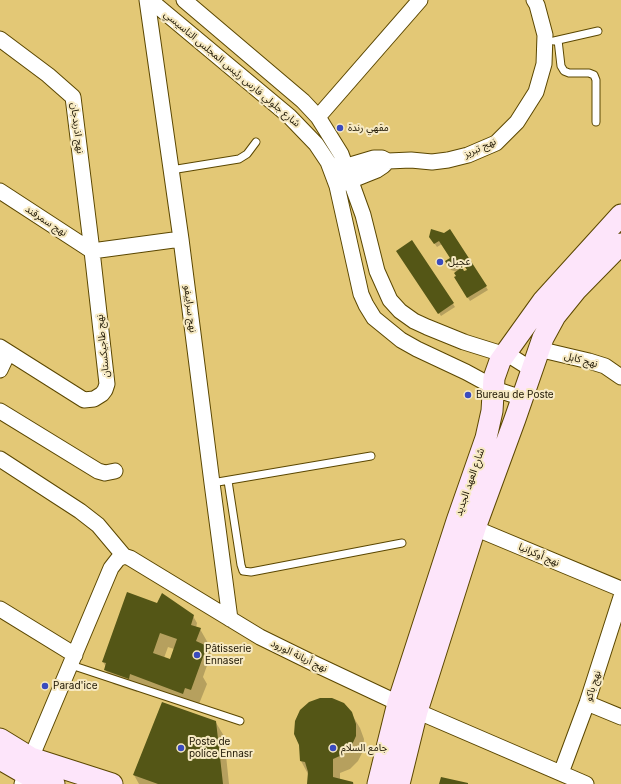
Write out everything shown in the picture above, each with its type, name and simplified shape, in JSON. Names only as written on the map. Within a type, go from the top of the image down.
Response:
[{"type":"main road","name":"شارع العهد الجديد","points":[[399,784],[466,525],[492,411],[493,387],[496,370],[505,354],[530,318],[557,284],[621,215]]},
{"type":"main road","name":"شارع العهد الجديد","points":[[378,784],[398,703],[466,525],[522,398],[538,349],[548,326],[564,303],[621,244]]},
{"type":"main road","points":[[0,739],[27,772],[112,784]]},
{"type":"main road","points":[[0,759],[54,784]]},
{"type":"street","name":"نهج سراييفو","points":[[147,0],[181,239],[230,619]]},
{"type":"street","name":"شارع جلولي فارس رئيس المجلس التاسيسي","points":[[150,0],[289,116],[316,144],[332,171],[337,186],[361,294],[366,306],[374,318],[396,336],[417,349],[466,372],[493,387],[508,394],[522,398]]},
{"type":"street","name":"شارع جلولي فارس رئيس المجلس التاسيسي","points":[[184,0],[303,101],[318,117],[341,154],[352,180],[364,215],[378,271],[390,300],[400,311],[414,321],[427,327],[464,342],[505,354],[519,360],[531,369]]},
{"type":"street","points":[[318,117],[420,0]]},
{"type":"street","name":"نهج تبريز","points":[[332,171],[374,158],[382,158],[388,161],[411,160],[432,162],[448,160],[468,155],[496,143],[517,122],[536,92],[551,42],[545,35],[537,5],[534,0]]},
{"type":"street","name":"نهج اذربدجان","points":[[0,39],[48,74],[73,97],[92,251]]},
{"type":"street","points":[[337,186],[377,170],[388,161]]},
{"type":"street","name":"نهج سمرقند","points":[[0,191],[92,251]]},
{"type":"street","points":[[92,251],[181,239]]},
{"type":"street","name":"نهج طاجيكستان","points":[[4,350],[84,400],[94,399],[102,394],[107,384],[92,251]]},
{"type":"street","name":"نهج كابل","points":[[538,349],[590,360],[605,366],[621,377]]},
{"type":"street","points":[[0,370],[4,350]]},
{"type":"street","points":[[0,410],[98,471],[105,473],[115,471]]},
{"type":"street","points":[[0,460],[80,511],[98,525],[124,556],[118,559],[111,568],[27,772]]},
{"type":"street","name":"نهج أوكرانيا","points":[[466,525],[621,589]]},
{"type":"street","name":"نهج أريانة الورود","points":[[124,556],[130,558],[260,637],[398,703],[586,784]]},
{"type":"street","name":"نهج باكو","points":[[561,773],[587,703],[621,597]]},
{"type":"street","points":[[0,609],[73,660]]},
{"type":"street","points":[[587,703],[621,717]]},
{"type":"lane","points":[[596,122],[596,80],[594,75],[589,73],[569,73],[564,71],[551,42],[598,31]]},
{"type":"lane","points":[[171,170],[240,159],[247,154],[256,142]]},
{"type":"lane","points":[[212,483],[371,456]]},
{"type":"lane","points":[[228,481],[243,571],[251,572],[402,543]]},
{"type":"lane","points":[[73,660],[240,721]]},
{"type":"building","points":[[431,229],[444,233],[450,229],[487,286],[467,298],[454,277],[456,276],[454,273],[462,267],[464,271],[467,270],[460,259],[456,269],[449,267],[445,261],[450,258],[439,241],[434,244],[429,237]]},
{"type":"building","points":[[412,240],[454,303],[438,314],[396,251]]},
{"type":"building","points":[[127,592],[157,603],[162,593],[194,615],[191,625],[201,628],[196,641],[207,646],[191,690],[185,688],[183,694],[130,674],[129,679],[104,670],[106,663],[102,662]],"holes":[[[160,633],[177,639],[170,659],[153,653]]]},
{"type":"building","points":[[320,698],[332,698],[344,703],[352,712],[356,724],[356,736],[351,747],[342,755],[333,759],[333,777],[353,782],[353,784],[307,784],[308,772],[305,762],[300,761],[299,745],[294,734],[295,721],[300,710],[309,702]]},
{"type":"building","name":"Poste de police Ennasr","points":[[162,702],[216,721],[223,784],[158,784],[133,775]]},
{"type":"building","points":[[441,777],[468,783],[468,784],[439,784]]},
{"type":"place","name":"مقهي رندة","points":[[340,128]]},
{"type":"place","name":"عجيل","points":[[440,262]]},
{"type":"place","name":"Bureau de Poste","points":[[468,395]]},
{"type":"place","name":"Pâtisserie Ennaser","points":[[197,655]]},
{"type":"place","name":"Parad'ice","points":[[45,686]]},
{"type":"place","name":"Poste de police Ennasr","points":[[181,748]]},
{"type":"place","name":"جامع السلام","points":[[333,748]]}]
